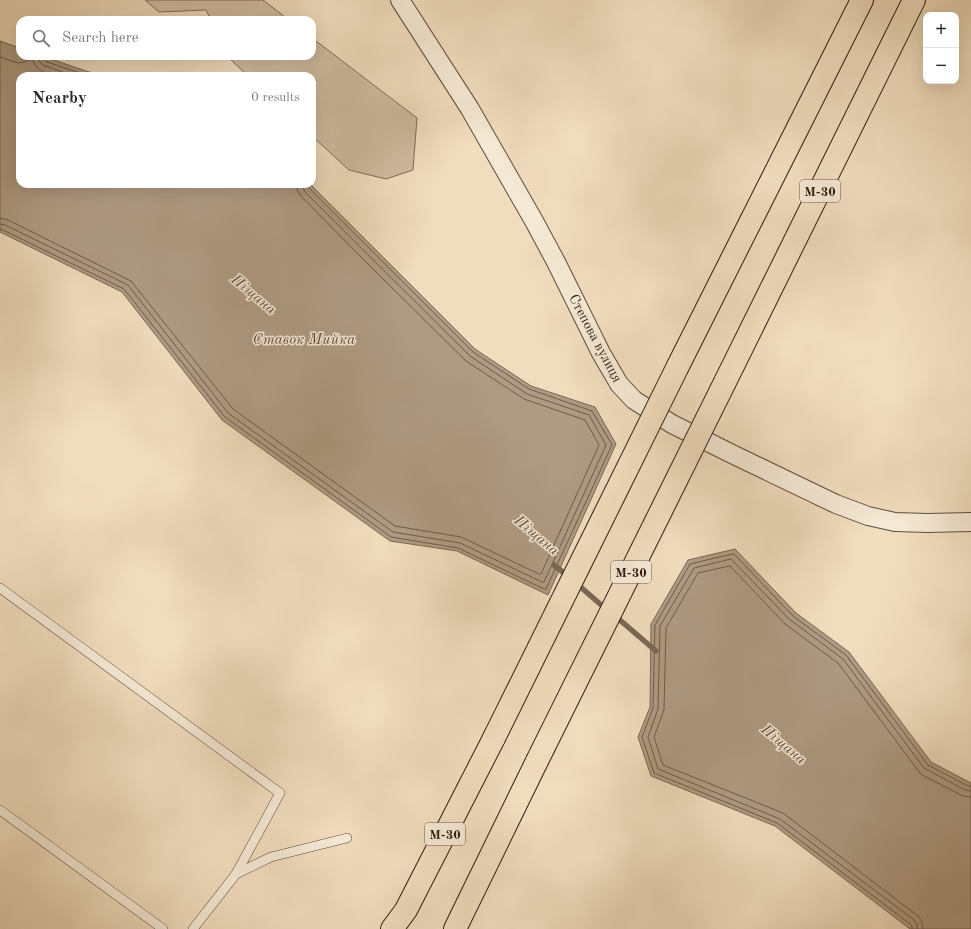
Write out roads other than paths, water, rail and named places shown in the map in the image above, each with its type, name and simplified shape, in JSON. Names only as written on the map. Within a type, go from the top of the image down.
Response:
[{"type":"highway","name":"М-30","points":[[392,929],[406,910],[494,738],[678,366],[862,0]]},
{"type":"highway","name":"М-30","points":[[455,929],[914,0]]},
{"type":"street","name":"Степова вулиця","points":[[400,0],[470,109],[556,262],[601,353],[619,384],[634,400],[672,424],[732,454],[836,504],[868,516],[895,522],[971,522]]},
{"type":"lane","points":[[0,588],[280,793],[236,874],[193,929]]},
{"type":"lane","points":[[0,810],[163,929]]},
{"type":"lane","points":[[236,874],[271,858],[347,838]]},
{"type":"water","name":"Ставок Мийка","points":[[0,41],[16,47],[16,60],[54,60],[89,72],[16,72],[16,188],[314,188],[475,349],[531,386],[595,407],[616,444],[548,595],[457,551],[390,541],[222,420],[122,292],[0,232]]},
{"type":"water","points":[[735,549],[796,613],[849,652],[931,762],[971,783],[971,929],[910,929],[775,826],[651,776],[638,737],[650,707],[651,624],[688,560]]},
{"type":"waterway","name":"Піщана","points":[[554,565],[569,577]]},
{"type":"waterway","name":"Піщана","points":[[576,583],[607,610]]},
{"type":"waterway","name":"Піщана","points":[[614,615],[656,651]]}]
